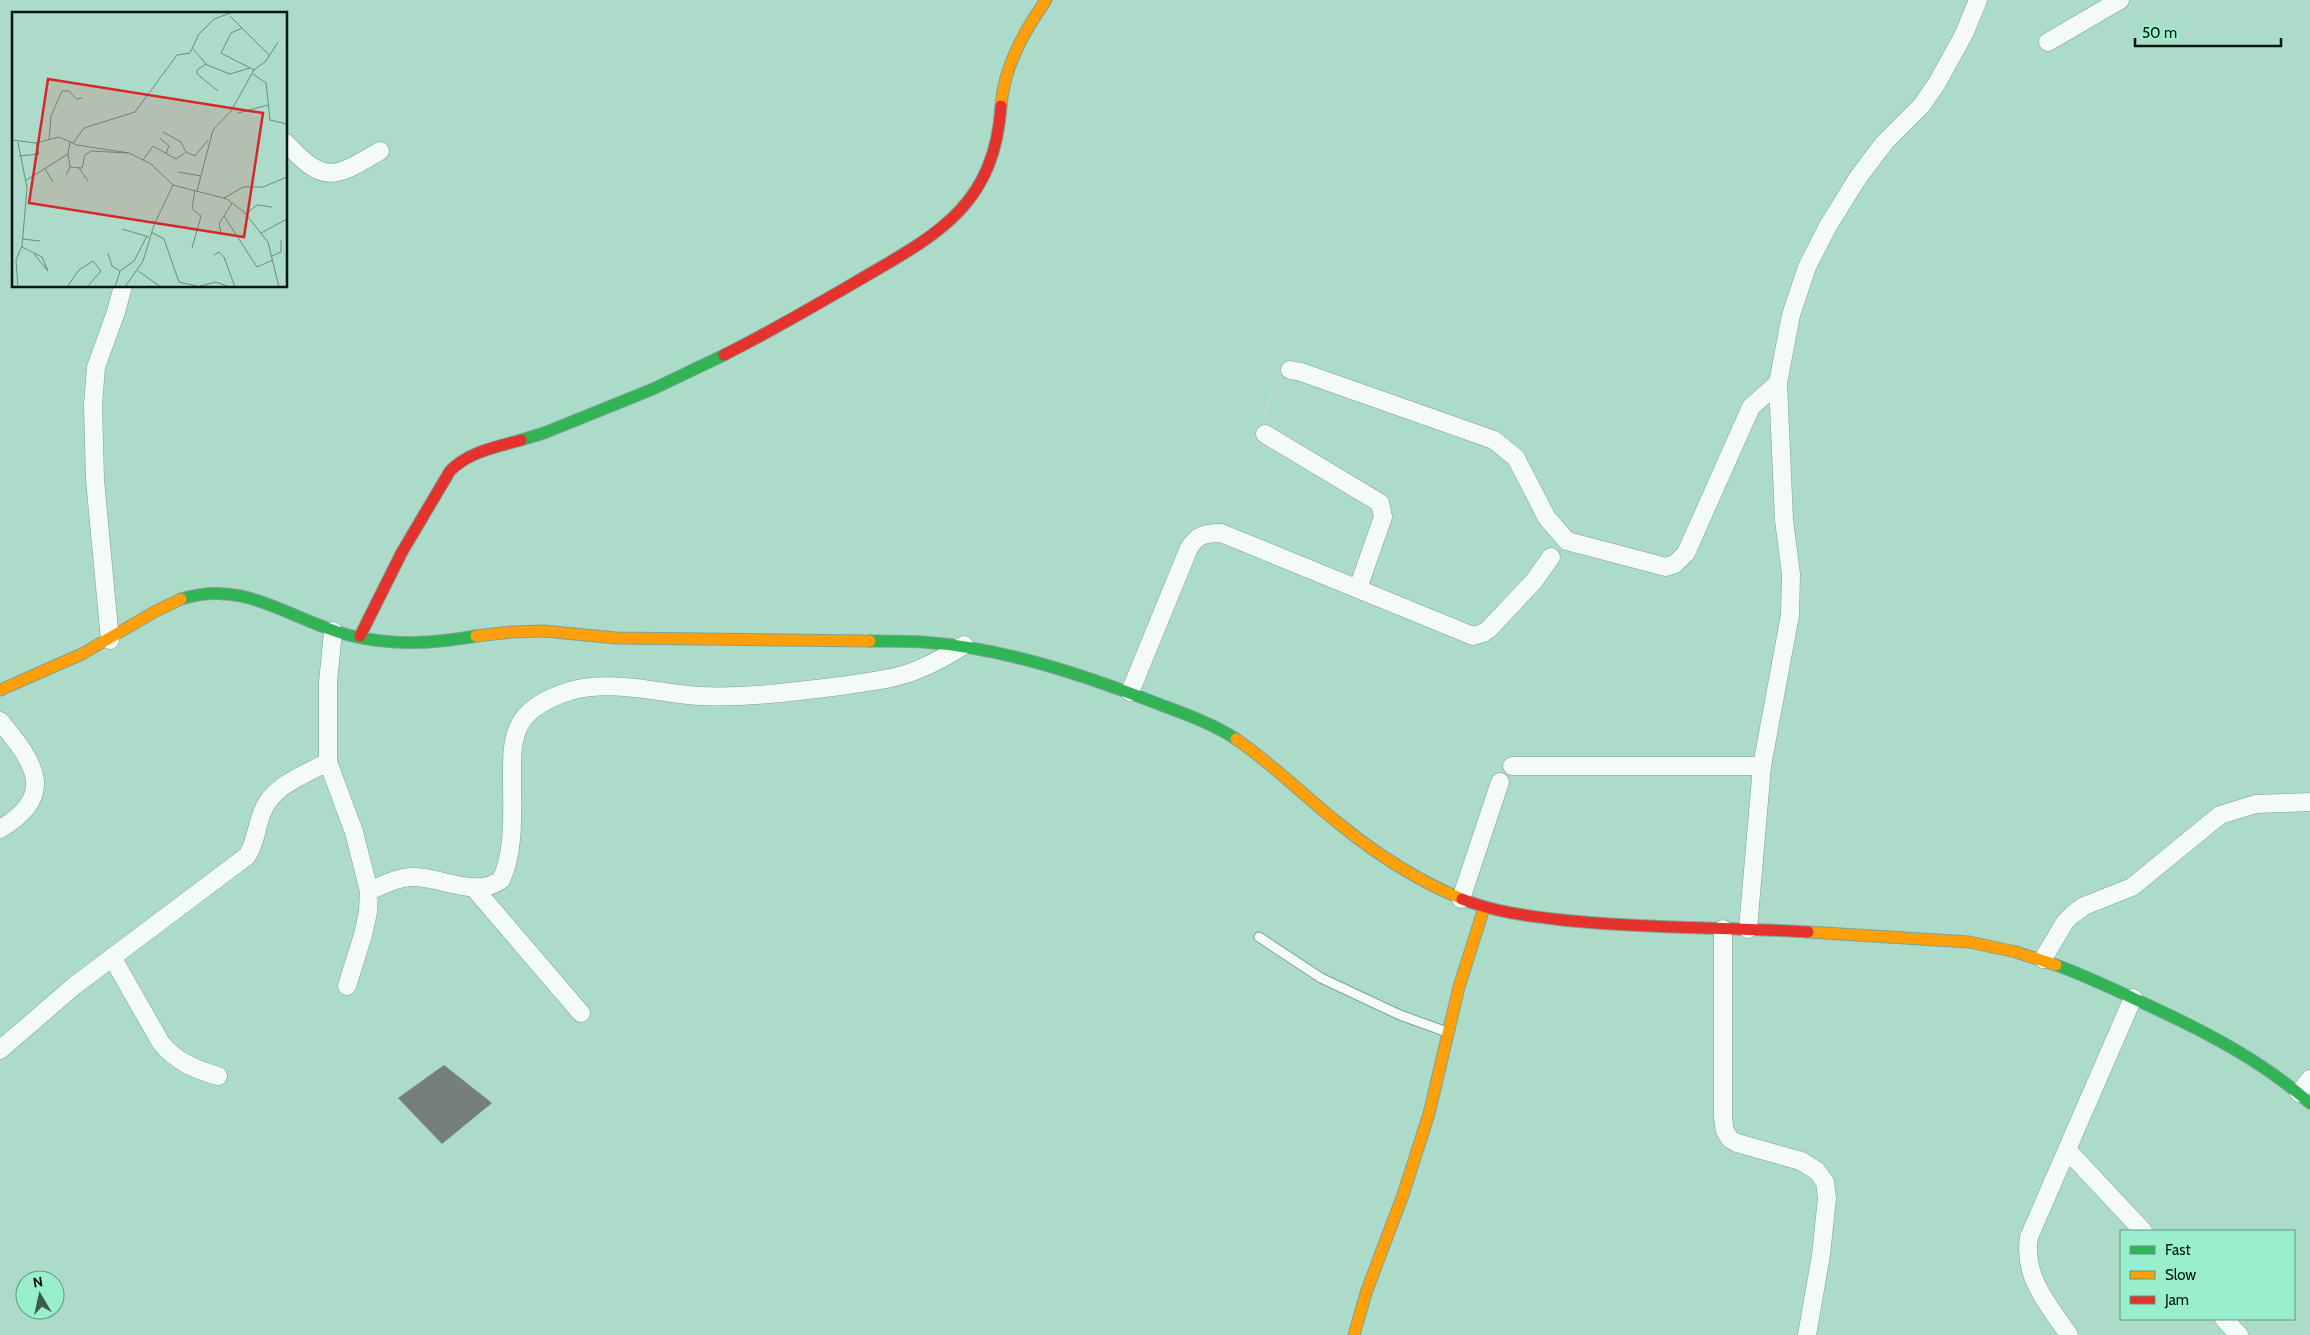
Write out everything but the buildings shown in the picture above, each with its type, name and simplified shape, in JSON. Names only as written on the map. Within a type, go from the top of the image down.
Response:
[{"type":"main road","points":[[360,636],[381,589],[411,532],[444,479],[457,464],[475,454],[544,433],[626,400],[704,364],[809,309],[907,254],[939,232],[962,210],[985,180],[994,157],[1003,89],[1014,55],[1031,22],[1046,0]]},
{"type":"main road","points":[[0,690],[41,675],[110,640],[143,617],[167,605],[190,596],[210,592],[232,592],[252,597],[280,607],[333,631],[407,645],[440,643],[475,636],[536,631],[608,637],[924,642],[964,646],[1013,656],[1130,692],[1233,738],[1332,818],[1369,845],[1404,868],[1461,899],[1484,908],[1586,923],[1969,942],[2001,947],[2043,959],[2072,970],[2211,1034],[2306,1092]]},
{"type":"main road","points":[[1354,1335],[1367,1290],[1421,1141],[1459,987],[1484,908]]},
{"type":"street","points":[[1748,930],[1762,766],[1790,615],[1791,574],[1784,520],[1778,383],[1790,315],[1807,267],[1828,226],[1857,179],[1884,143],[1922,105],[1964,34],[1978,0]]},
{"type":"street","points":[[2048,42],[2120,0]]},
{"type":"street","points":[[288,145],[313,169],[323,172],[346,170],[380,151]]},
{"type":"street","points":[[110,640],[96,480],[93,405],[96,367],[122,288]]},
{"type":"street","points":[[1290,370],[1301,372],[1494,440],[1516,458],[1547,518],[1567,541],[1666,567],[1675,564],[1686,554],[1751,407],[1778,383]]},
{"type":"street","points":[[1265,434],[1380,503],[1382,517],[1358,588]]},
{"type":"street","points":[[1130,692],[1188,548],[1194,540],[1204,533],[1222,533],[1473,636],[1483,634],[1489,629],[1534,581],[1551,558]]},
{"type":"street","points":[[333,631],[328,683],[328,762],[354,832],[369,890],[368,912],[363,935],[347,986]]},
{"type":"street","points":[[369,890],[412,877],[474,887],[488,887],[501,880],[504,874],[509,847],[513,738],[521,722],[547,700],[566,690],[593,686],[699,696],[740,697],[776,694],[850,684],[916,671],[964,646]]},
{"type":"street","points":[[0,721],[29,759],[36,780],[32,800],[26,810],[0,830]]},
{"type":"street","points":[[0,1050],[74,986],[247,856],[254,845],[266,802],[273,793],[328,762]]},
{"type":"street","points":[[1512,766],[1762,766]]},
{"type":"street","points":[[1461,899],[1500,782]]},
{"type":"street","points":[[2043,959],[2065,922],[2072,914],[2084,906],[2132,887],[2220,815],[2256,804],[2310,802]]},
{"type":"street","points":[[474,887],[581,1013]]},
{"type":"street","points":[[1723,929],[1722,1091],[1725,1131],[1730,1139],[1737,1142],[1801,1161],[1817,1170],[1825,1182],[1827,1198],[1821,1255],[1807,1335]]},
{"type":"street","points":[[112,957],[160,1043],[181,1063],[218,1076]]},
{"type":"street","points":[[2068,1335],[2039,1291],[2029,1268],[2026,1253],[2029,1237],[2068,1151],[2132,998]]},
{"type":"street","points":[[2068,1151],[2142,1230]]},
{"type":"street","points":[[2225,1320],[2239,1335]]},
{"type":"lane","points":[[1259,937],[1321,978],[1400,1015],[1449,1033]]},
{"type":"path","points":[[1265,434],[1263,424],[1273,390],[1290,370]]},
{"type":"traffic: fast","points":[[521,440],[544,433],[653,389],[724,355]]},
{"type":"traffic: fast","points":[[181,599],[204,594],[226,594],[247,597],[326,628],[364,639],[412,643],[476,636]]},
{"type":"traffic: fast","points":[[870,641],[953,645],[1012,656],[1128,692],[1217,728],[1236,739]]},
{"type":"traffic: fast","points":[[2056,965],[2118,991],[2216,1039],[2255,1062],[2310,1103]]},
{"type":"traffic: slow","points":[[1001,106],[1006,77],[1016,50],[1046,0]]},
{"type":"traffic: slow","points":[[0,690],[82,654],[156,611],[181,599]]},
{"type":"traffic: slow","points":[[476,636],[544,631],[616,638],[870,641]]},
{"type":"traffic: slow","points":[[1236,739],[1370,848],[1415,876],[1462,899]]},
{"type":"traffic: slow","points":[[1354,1335],[1367,1290],[1403,1195],[1429,1114],[1459,987],[1484,908]]},
{"type":"traffic: slow","points":[[1808,932],[1969,942],[2016,952],[2056,965]]},
{"type":"traffic: jam","points":[[724,355],[910,250],[934,234],[955,216],[973,195],[986,170],[996,141],[1001,106]]},
{"type":"traffic: jam","points":[[360,636],[402,552],[450,471],[457,464],[474,455],[521,440]]},
{"type":"traffic: jam","points":[[1462,899],[1524,915],[1593,923],[1808,932]]}]
